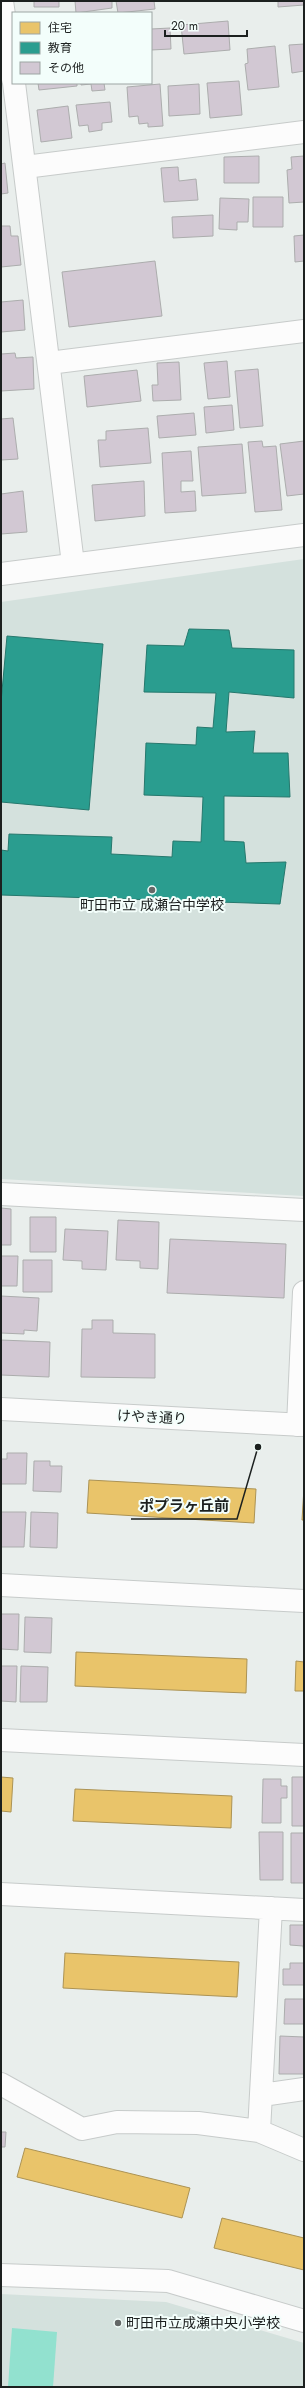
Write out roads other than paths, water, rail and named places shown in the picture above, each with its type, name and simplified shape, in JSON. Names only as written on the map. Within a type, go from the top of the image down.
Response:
[{"type":"street","points":[[2,1],[12,72]]},
{"type":"street","points":[[14,84],[73,564]]},
{"type":"street","points":[[25,167],[304,132]]},
{"type":"street","points":[[49,363],[304,331]]},
{"type":"street","points":[[1,574],[304,535]]},
{"type":"street","points":[[1,1194],[304,1210]]},
{"type":"street","points":[[301,1425],[304,1292]]},
{"type":"street","name":"けやき通り","points":[[1,1409],[301,1425]]},
{"type":"street","points":[[1,1585],[304,1601]]},
{"type":"street","points":[[1,1740],[304,1755]]},
{"type":"street","points":[[1,1894],[304,1910]]},
{"type":"street","points":[[259,2131],[271,1908]]},
{"type":"street","points":[[1,2084],[82,2129],[117,2122],[198,2124],[259,2131],[304,2150]]},
{"type":"street","points":[[262,2095],[304,2089]]},
{"type":"street","points":[[1,2275],[168,2281],[304,2321]]},
{"type":"place","name":"町田市立 成瀬台中学校","points":[[152,890]]},
{"type":"place","name":"ポプラヶ丘前","points":[[258,1447]]},
{"type":"place","name":"町田市立成瀬中央小学校","points":[[118,2323]]}]
